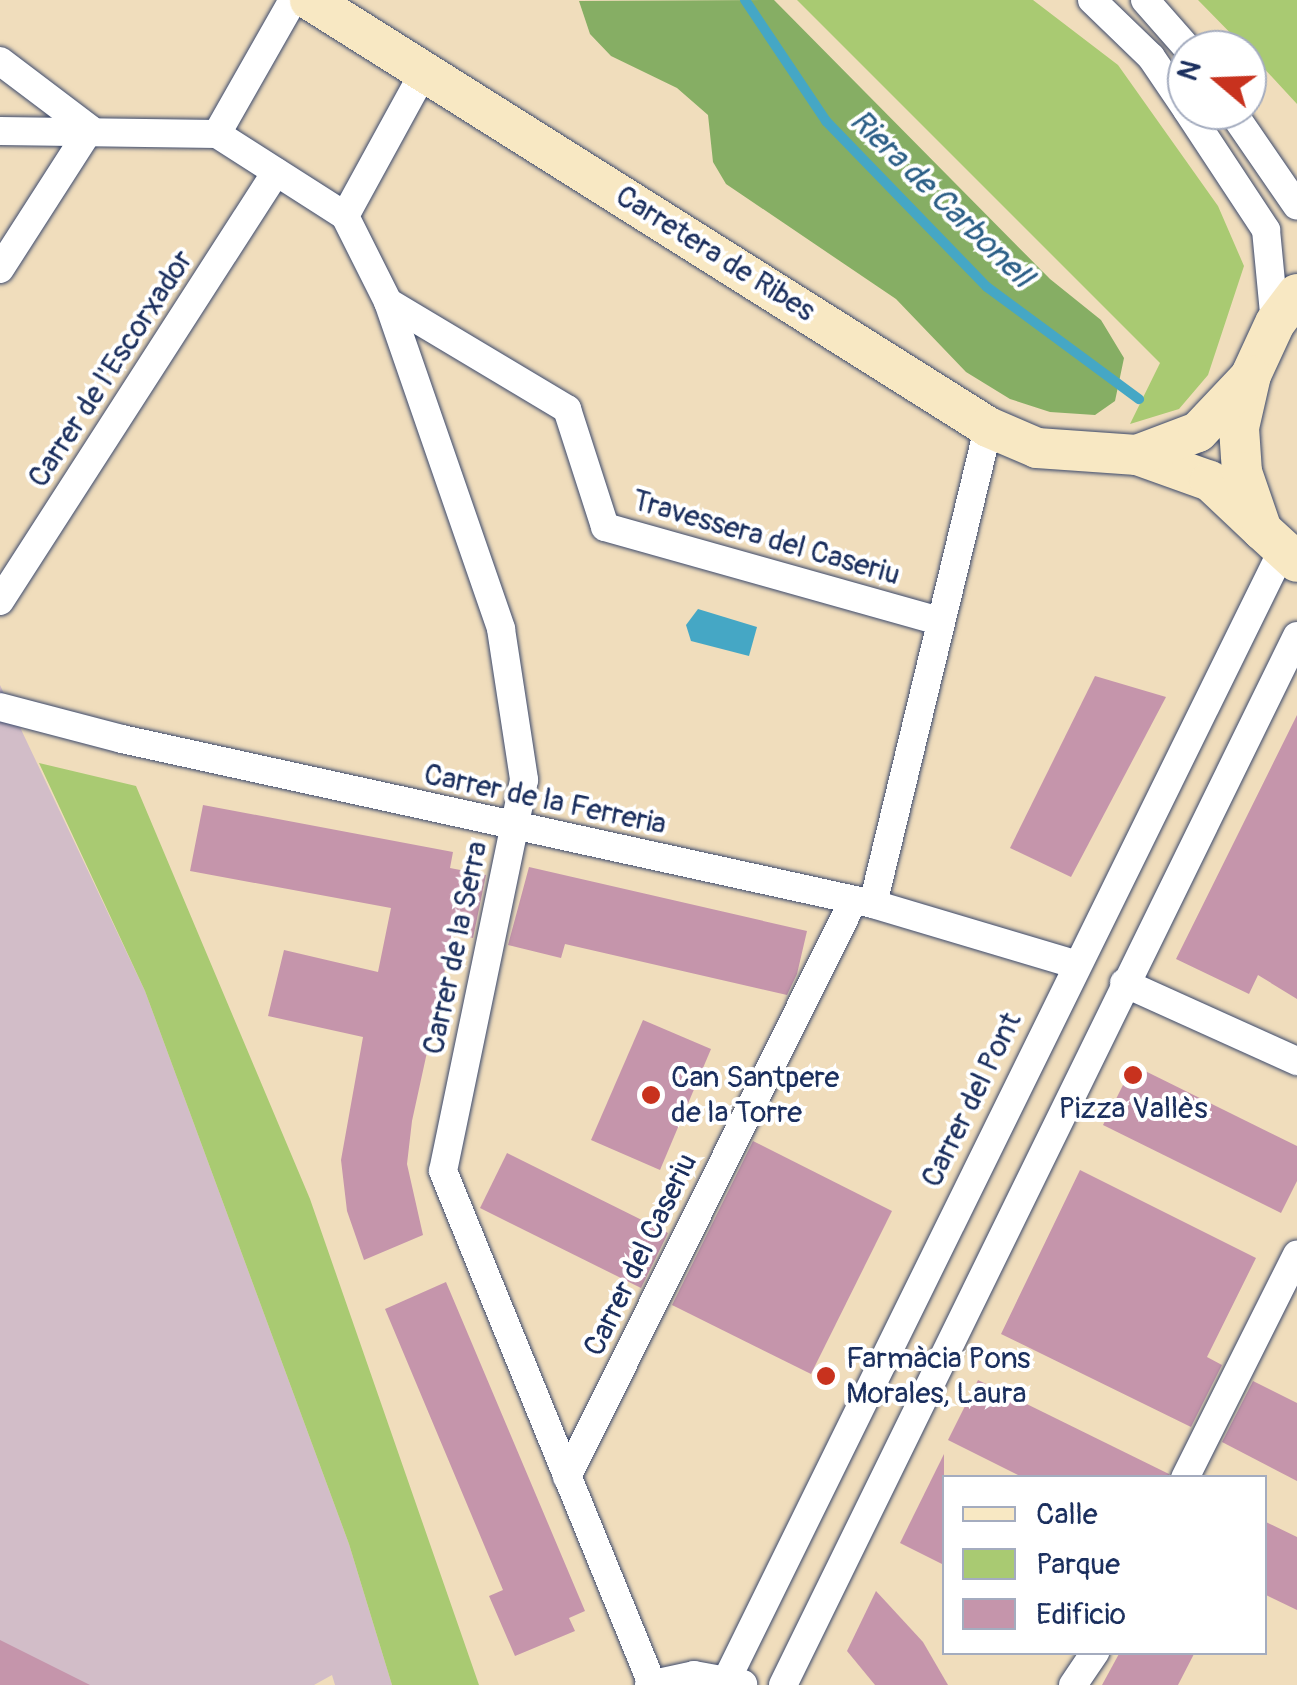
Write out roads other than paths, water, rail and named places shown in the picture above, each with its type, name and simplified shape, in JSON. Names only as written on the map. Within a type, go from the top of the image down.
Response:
[{"type":"street","points":[[217,134],[293,0]]},
{"type":"street","name":"Carretera de Ribes","points":[[310,0],[344,10],[424,72],[988,427],[1037,448],[1137,456],[1210,481],[1280,548]]},
{"type":"street","points":[[1092,0],[1151,57],[1167,81]]},
{"type":"street","points":[[1145,0],[1171,30]]},
{"type":"street","points":[[0,61],[90,129]]},
{"type":"street","points":[[0,132],[90,129],[217,134],[345,216],[424,72]]},
{"type":"street","points":[[0,269],[90,129]]},
{"type":"street","points":[[1200,130],[1266,230],[1286,309],[1251,375],[1239,428],[1242,472],[1280,548]]},
{"type":"street","points":[[1245,130],[1297,206]]},
{"type":"street","name":"Carrer de l'Escorxador","points":[[0,601],[276,172]]},
{"type":"street","name":"Carrer de la Serra","points":[[345,216],[388,302],[501,630],[524,780],[443,1171],[650,1684]]},
{"type":"street","name":"Travessera del Caseriu","points":[[388,302],[567,409],[605,527],[940,621]]},
{"type":"street","name":"Carretera de Ribes","points":[[1137,456],[1198,432],[1251,375]]},
{"type":"street","name":"Carrer del Caseriu","points":[[567,1477],[863,902],[988,427]]},
{"type":"street","name":"Carrer del Pont","points":[[736,1682],[1074,964],[1280,548]]},
{"type":"street","points":[[784,1685],[1297,636]]},
{"type":"street","name":"Carrer de la Ferreria","points":[[0,706],[514,827],[863,902],[1074,964]]},
{"type":"street","points":[[1124,984],[1297,1061]]},
{"type":"street","points":[[1187,1475],[1297,1254]]},
{"type":"street","points":[[1073,1685],[1094,1655]]},
{"type":"street","points":[[650,1684],[694,1675],[736,1682]]},
{"type":"water","points":[[698,609],[757,627],[749,656],[691,641],[686,625]]},
{"type":"waterway","name":"Riera de Carbonell","points":[[745,0],[826,121],[987,287],[1139,399]]},
{"type":"place","name":"Pizza Vallès","points":[[1133,1075]]},
{"type":"place","name":"Can Santpere de la Torre","points":[[651,1095]]},
{"type":"place","name":"Farmàcia Pons Morales, Laura","points":[[826,1376]]}]
